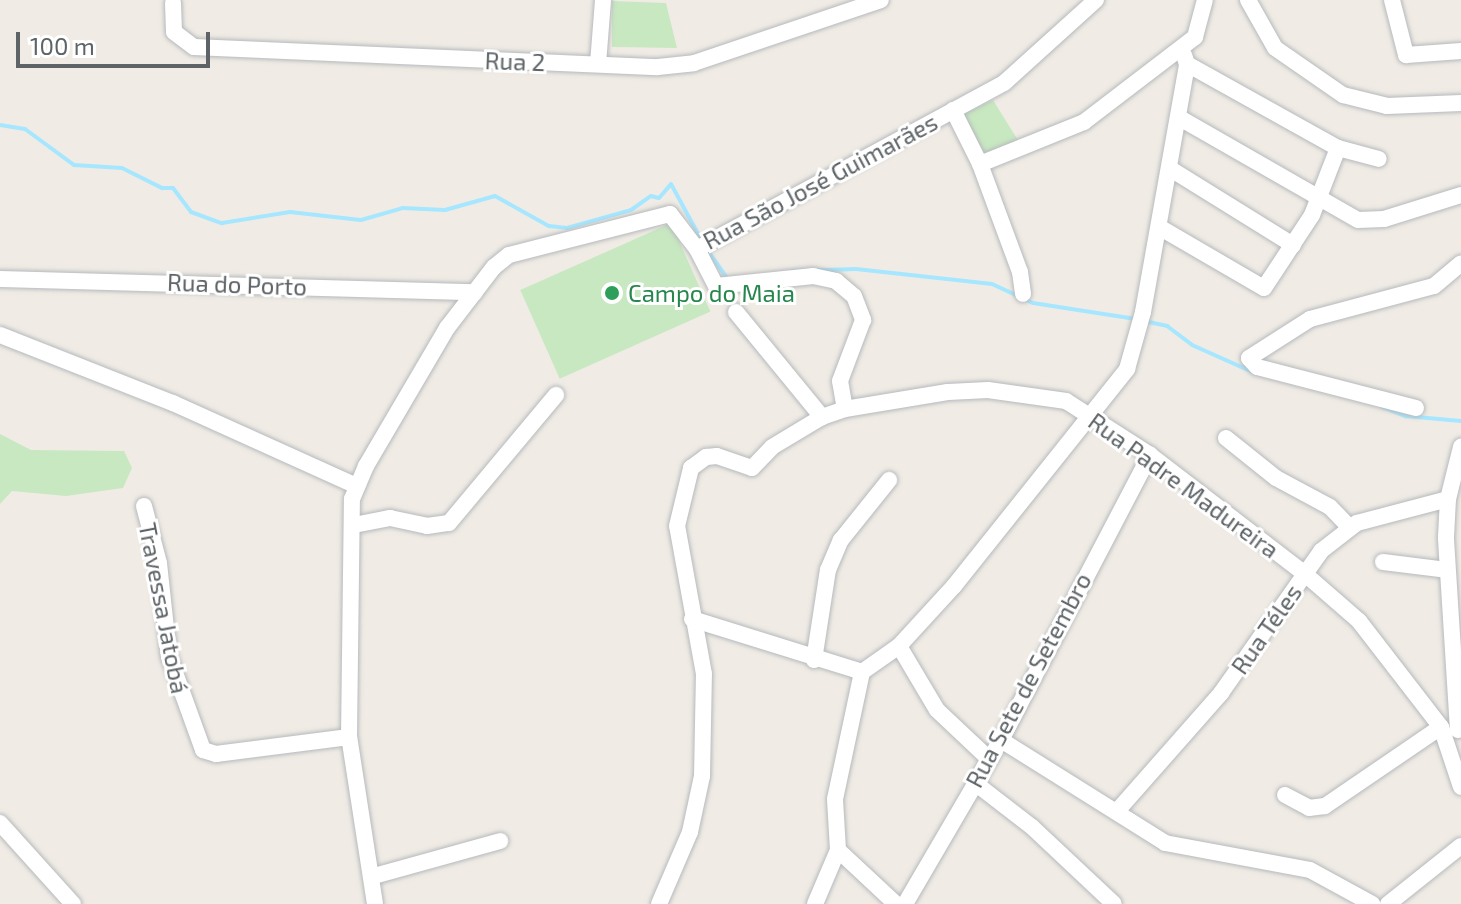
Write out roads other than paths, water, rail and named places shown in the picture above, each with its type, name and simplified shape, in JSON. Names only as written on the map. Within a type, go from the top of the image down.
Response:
[{"type":"street","points":[[598,64],[603,0]]},
{"type":"street","name":"Rua 2","points":[[175,1],[174,32],[194,47],[678,67],[881,0]]},
{"type":"street","name":"Rua São José Guimarães","points":[[375,904],[374,876],[349,737],[352,499],[447,328],[475,292],[509,255],[664,214],[677,218],[705,247],[763,210],[1004,83],[1096,0]]},
{"type":"street","points":[[815,904],[838,850],[835,799],[862,672],[899,646],[1127,369],[1141,320],[1159,227],[1185,57],[1198,33],[1205,0]]},
{"type":"street","points":[[1248,0],[1275,48],[1343,95],[1387,106],[1461,103]]},
{"type":"street","points":[[1392,0],[1402,52],[1410,58],[1461,51]]},
{"type":"street","points":[[980,164],[1084,122],[1139,75],[1185,57]]},
{"type":"street","points":[[1185,57],[1338,148],[1379,159]]},
{"type":"street","points":[[953,110],[980,164],[1020,272],[1023,294]]},
{"type":"street","points":[[1178,117],[1315,199],[1358,220],[1371,221],[1461,195]]},
{"type":"street","points":[[1159,227],[1262,288],[1312,215],[1315,199],[1338,148]]},
{"type":"street","points":[[1169,168],[1293,245]]},
{"type":"street","points":[[705,247],[720,288],[813,276],[836,281],[854,296],[863,320],[840,381],[845,409]]},
{"type":"street","points":[[1416,408],[1257,367],[1249,358],[1310,319],[1434,286],[1461,263]]},
{"type":"street","name":"Rua do Porto","points":[[0,279],[475,292]]},
{"type":"street","points":[[736,312],[822,417]]},
{"type":"street","points":[[0,335],[173,403],[357,486]]},
{"type":"street","name":"Rua Padre Madureira","points":[[659,904],[690,832],[702,776],[704,674],[677,526],[691,468],[706,457],[717,456],[755,467],[772,447],[822,417],[845,409],[988,390],[1066,401],[1150,455],[1305,574],[1359,621],[1453,729],[1461,787]]},
{"type":"street","points":[[354,525],[390,518],[427,526],[449,523],[556,395]]},
{"type":"street","points":[[1226,438],[1276,478],[1330,507],[1350,528]]},
{"type":"street","points":[[1285,795],[1309,808],[1325,806],[1453,729],[1458,675],[1447,570],[1448,499],[1461,447]]},
{"type":"street","name":"Rua Sete de Setembro","points":[[905,904],[1001,740],[1150,455]]},
{"type":"street","points":[[814,660],[828,570],[841,540],[889,480]]},
{"type":"street","name":"Rua Téles","points":[[1118,810],[1221,693],[1321,551],[1350,528],[1400,508],[1448,499]]},
{"type":"street","name":"Travessa Jatobá","points":[[144,506],[159,563],[169,656],[203,750],[216,754],[349,737]]},
{"type":"street","points":[[1383,562],[1447,570]]},
{"type":"street","points":[[692,619],[814,660],[862,672]]},
{"type":"street","points":[[899,646],[937,710],[989,759]]},
{"type":"street","points":[[1001,740],[1118,810],[1165,843],[1310,870],[1372,904]]},
{"type":"street","points":[[975,783],[1032,827],[1114,904]]},
{"type":"street","points":[[0,823],[73,904]]},
{"type":"street","points":[[374,876],[500,841]]},
{"type":"street","points":[[1388,904],[1461,846]]},
{"type":"street","points":[[838,850],[896,904]]},
{"type":"waterway","points":[[0,125],[25,129],[74,165],[122,168],[162,188],[173,188],[191,212],[222,223],[290,212],[361,220],[403,208],[445,210],[495,196],[549,226],[567,228],[631,210],[651,196],[659,198],[671,184],[702,241]]},
{"type":"waterway","points":[[706,248],[728,280]]},
{"type":"waterway","points":[[792,271],[856,269],[992,284],[1033,303],[1136,319]]},
{"type":"waterway","points":[[1144,321],[1167,326],[1192,345],[1255,373]]},
{"type":"waterway","points":[[1382,407],[1406,416],[1461,421]]},
{"type":"place","name":"Campo do Maia","points":[[612,293]]}]
